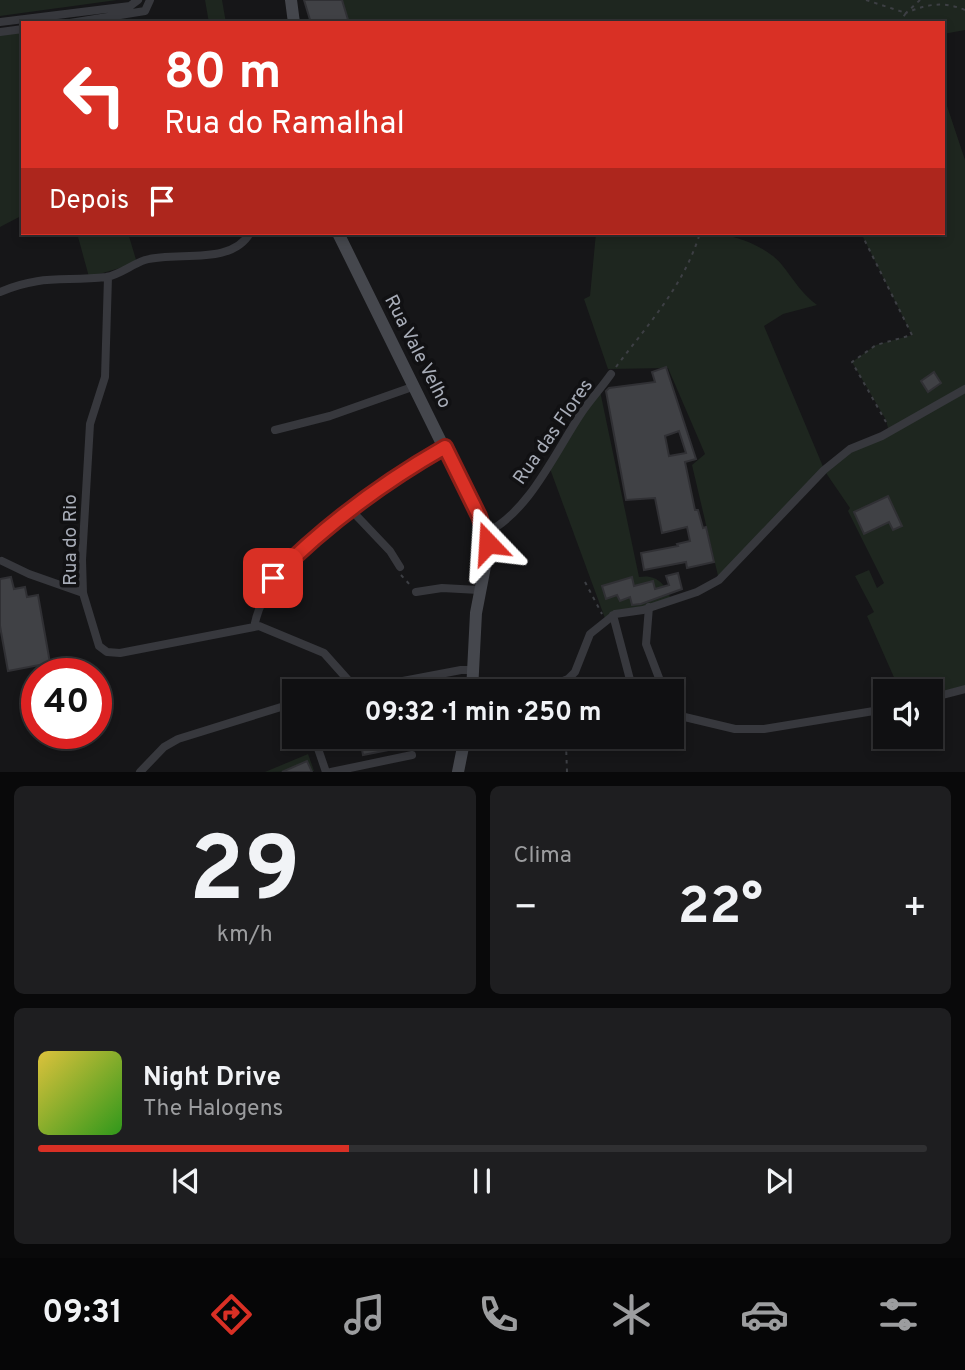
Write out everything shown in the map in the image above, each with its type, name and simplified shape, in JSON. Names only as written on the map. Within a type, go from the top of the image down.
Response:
[{"type":"street","points":[[0,22],[130,6],[138,0]]},
{"type":"street","points":[[82,21],[145,11],[150,0]]},
{"type":"street","points":[[290,0],[294,21]]},
{"type":"street","points":[[0,32],[21,29]]},
{"type":"street","points":[[0,292],[45,278],[108,276],[145,260],[216,254],[244,244],[249,235]]},
{"type":"street","name":"Rua Vale Velho","points":[[339,235],[486,533],[487,556],[479,590],[473,679]]},
{"type":"street","name":"Rua do Rio","points":[[108,276],[105,377],[90,424],[86,457],[83,593],[99,646],[107,652],[120,653],[254,627]]},
{"type":"street","name":"Rua das Flores","points":[[486,533],[501,524],[533,489],[582,411],[611,374]]},
{"type":"street","points":[[275,430],[330,416],[415,386]]},
{"type":"street","points":[[568,679],[575,672],[590,634],[610,618],[697,592],[719,580],[763,532],[796,503],[824,470],[850,449],[889,432],[965,388]]},
{"type":"street","points":[[344,679],[324,653],[254,627],[259,603],[273,578],[324,530],[397,475],[445,447]]},
{"type":"street","points":[[352,511],[390,551],[400,567]]},
{"type":"street","points":[[2,561],[29,575],[83,593]]},
{"type":"street","points":[[416,592],[442,588],[479,590]]},
{"type":"street","points":[[649,607],[646,644],[659,679]]},
{"type":"street","points":[[610,618],[629,679]]},
{"type":"street","points":[[415,679],[473,670]]},
{"type":"street","points":[[943,694],[965,688]]},
{"type":"street","points":[[140,772],[164,747],[178,739],[282,707]]},
{"type":"street","points":[[684,715],[735,729],[764,729],[873,711]]},
{"type":"street","points":[[319,749],[329,772],[412,755]]},
{"type":"street","points":[[458,772],[463,749]]},
{"type":"path","points":[[866,0],[906,13],[929,4],[952,5],[965,10]]},
{"type":"path","points":[[898,21],[920,0]]},
{"type":"path","points":[[611,374],[678,285],[691,262],[699,235]]},
{"type":"path","points":[[863,235],[912,335],[876,345],[852,362],[886,420],[889,432]]},
{"type":"path","points":[[400,567],[401,575],[416,592]]},
{"type":"path","points":[[585,582],[610,618]]},
{"type":"path","points":[[412,755],[417,749]]},
{"type":"path","points":[[565,749],[566,772]]},
{"type":"shaded area","points":[[0,0],[117,0],[0,16]]},
{"type":"shaded area","points":[[205,0],[222,0],[226,21],[209,21]]},
{"type":"shaded area","points":[[342,0],[965,0],[965,30],[945,34],[945,21],[348,21]]},
{"type":"shaded area","points":[[21,32],[21,216],[0,227],[0,34]]},
{"type":"shaded area","points":[[945,100],[965,160],[965,689],[943,695],[943,679],[895,679],[867,616],[874,612],[855,576],[869,570],[877,588],[884,583],[848,511],[850,508],[824,470],[719,580],[692,465],[705,454],[668,368],[608,369],[584,299],[590,296],[596,235],[725,235],[755,245],[775,257],[817,305],[783,314],[764,326],[824,469],[850,449],[889,432],[886,420],[852,362],[876,345],[912,335],[862,235],[945,235]]},
{"type":"shaded area","points":[[78,235],[129,235],[137,263],[89,277]]},
{"type":"shaded area","points":[[600,391],[639,577],[651,577],[660,581],[671,599],[606,621],[549,466]]},
{"type":"shaded area","points":[[308,754],[314,771],[265,772]]},
{"type":"building","points":[[304,0],[342,0],[348,21],[310,21]]},
{"type":"building","points":[[666,367],[696,459],[685,462],[695,510],[698,510],[703,528],[706,527],[714,562],[687,568],[686,562],[644,570],[641,553],[690,541],[687,527],[662,533],[655,498],[626,500],[606,391],[609,388],[655,382],[652,372]],"holes":[[[679,431],[686,453],[669,456],[665,436]]]},
{"type":"building","points":[[934,372],[941,383],[928,392],[921,381]]},
{"type":"building","points":[[888,496],[902,526],[893,530],[889,522],[864,534],[854,512]]},
{"type":"building","points":[[678,573],[682,589],[641,604],[632,605],[630,597],[620,601],[617,595],[606,599],[602,586],[632,577],[634,586],[653,581],[655,589],[669,585],[666,576]]},
{"type":"building","points":[[11,577],[14,589],[25,587],[27,597],[38,595],[49,658],[21,658],[21,669],[8,671],[0,626],[0,579]]},
{"type":"building","points":[[362,749],[394,749],[363,755]]},
{"type":"building","points":[[307,761],[312,772],[282,772]]},
{"type":"route","points":[[273,578],[307,545],[380,487],[445,447],[479,516],[488,543]]}]
